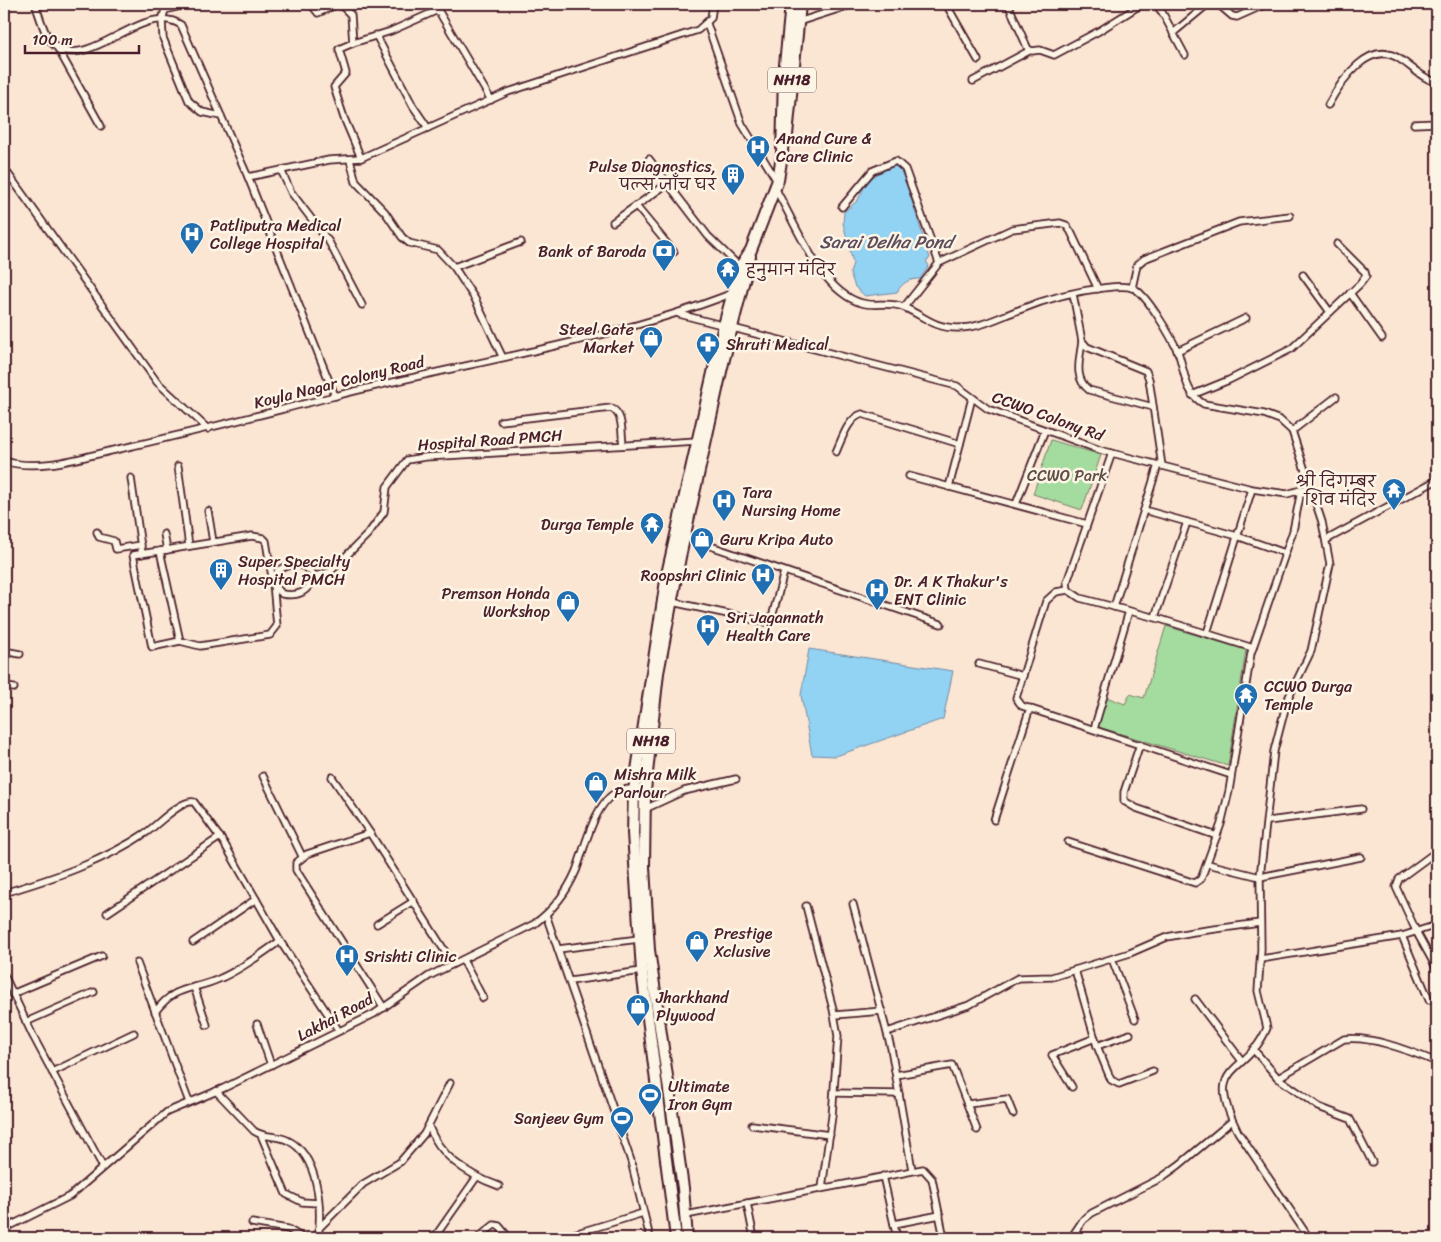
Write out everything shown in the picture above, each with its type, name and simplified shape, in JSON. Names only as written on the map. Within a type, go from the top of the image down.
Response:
[{"type":"highway","name":"NH18","points":[[676,1238],[639,939],[632,818],[634,790],[657,632],[676,556],[697,442],[728,326],[751,250],[776,185],[787,140],[794,23],[791,4]]},
{"type":"highway","name":"NH18","points":[[794,23],[800,4]]},
{"type":"highway","name":"NH18","points":[[687,1238],[686,1215],[649,950],[644,867],[645,791],[658,673],[672,602],[676,556],[684,537],[728,326],[733,293],[740,267],[751,250]]},
{"type":"street","points":[[35,4],[49,38],[101,126]]},
{"type":"street","points":[[157,9],[166,10],[189,4]]},
{"type":"street","points":[[311,4],[318,13],[339,4],[351,15],[353,43]]},
{"type":"street","points":[[248,177],[329,160],[361,158],[491,100],[546,78],[698,30],[707,24],[711,18],[714,4]]},
{"type":"street","points":[[794,23],[854,4]]},
{"type":"street","points":[[946,4],[978,60]]},
{"type":"street","points":[[1008,4],[1029,50]]},
{"type":"street","points":[[974,82],[1029,50],[1040,50],[1054,55],[1099,32],[1142,4]]},
{"type":"street","points":[[1154,4],[1158,6],[1184,55]]},
{"type":"street","points":[[1173,33],[1208,4]]},
{"type":"street","points":[[1218,4],[1232,16],[1237,17],[1266,4]]},
{"type":"street","points":[[166,10],[174,15],[181,25],[248,177],[335,396]]},
{"type":"street","points":[[166,10],[162,20],[163,38],[189,100],[202,112],[221,116]]},
{"type":"street","points":[[361,158],[344,118],[334,87],[346,73],[339,49],[438,10],[491,100]]},
{"type":"street","points":[[707,24],[742,124],[820,269],[840,292],[862,303],[890,303],[904,307],[934,324],[956,328],[970,328],[1048,299],[1119,286],[1132,288],[1144,298],[1177,351],[1192,395],[1204,404],[1264,414],[1280,420],[1292,431],[1311,487],[1326,540],[1330,564],[1311,652],[1287,701],[1280,721],[1274,751],[1268,821],[1260,877],[1261,960],[1258,991],[1267,1028],[1253,1049],[1231,1071],[1224,1084],[1232,1120],[1264,1173],[1309,1238]]},
{"type":"street","points":[[56,47],[67,51],[81,48],[122,25]]},
{"type":"street","points":[[376,35],[413,106],[428,128]]},
{"type":"street","points":[[1328,105],[1337,88],[1353,69],[1366,59],[1380,54],[1393,54],[1429,80],[1437,82]]},
{"type":"street","points":[[1414,124],[1437,123]]},
{"type":"street","points":[[648,159],[708,236],[740,267]]},
{"type":"street","points":[[350,160],[356,182],[389,217],[402,237],[410,243],[438,250],[454,267],[475,299],[502,356]]},
{"type":"street","points":[[842,207],[872,171],[896,161],[905,169],[939,263]]},
{"type":"street","points":[[4,168],[156,382],[208,429]]},
{"type":"street","points":[[281,170],[300,205],[322,231],[362,305]]},
{"type":"street","points":[[613,222],[668,184]]},
{"type":"street","points":[[636,206],[674,252]]},
{"type":"street","points":[[1132,288],[1137,265],[1144,259],[1238,222],[1290,216]]},
{"type":"street","points":[[904,307],[939,263],[1012,229],[1060,223],[1066,225],[1071,232],[1098,289]]},
{"type":"street","points":[[454,267],[521,242]]},
{"type":"street","points":[[1192,395],[1229,380],[1285,353],[1364,279],[1365,272],[1337,244]]},
{"type":"street","points":[[1303,275],[1330,312]]},
{"type":"street","name":"Koyla Nagar Colony Road","points":[[4,461],[25,466],[53,463],[208,429],[335,396],[679,314],[733,293]]},
{"type":"street","points":[[1350,293],[1382,338]]},
{"type":"street","points":[[1073,294],[1082,341],[1078,377],[1082,385],[1089,390],[1153,407]]},
{"type":"street","name":"Koyla Nagar Colony Road","points":[[679,314],[728,326]]},
{"type":"street","points":[[1177,351],[1246,318]]},
{"type":"street","name":"CCWO Colony Rd","points":[[728,326],[957,386],[988,409],[1112,453],[1252,489],[1287,494],[1311,487]]},
{"type":"street","points":[[1082,341],[1093,351],[1146,371],[1153,407],[1160,466],[1144,510],[1114,607]]},
{"type":"street","points":[[1292,431],[1336,397]]},
{"type":"street","points":[[949,486],[972,398]]},
{"type":"street","points":[[501,421],[611,408],[620,416],[623,445]]},
{"type":"street","points":[[836,452],[855,416],[862,414],[960,444]]},
{"type":"street","points":[[1016,504],[1045,430]]},
{"type":"street","name":"Hospital Road PMCH","points":[[315,576],[330,572],[368,534],[384,512],[387,487],[407,460],[425,457],[697,442]]},
{"type":"street","points":[[1068,590],[1067,582],[1112,453]]},
{"type":"street","points":[[178,466],[189,546]]},
{"type":"street","points":[[909,476],[1087,524]]},
{"type":"street","points":[[131,478],[142,554]]},
{"type":"street","points":[[1326,540],[1437,480]]},
{"type":"street","points":[[1207,634],[1252,489]]},
{"type":"street","points":[[1068,842],[1195,883],[1201,879],[1217,836],[1232,775],[1245,686],[1253,648],[1295,524],[1301,491]]},
{"type":"street","points":[[1144,510],[1237,536],[1285,553]]},
{"type":"street","points":[[208,512],[213,542]]},
{"type":"street","points":[[1155,618],[1187,522]]},
{"type":"street","points":[[97,532],[99,537],[114,542],[116,549],[141,545]]},
{"type":"street","points":[[164,534],[164,550],[180,641]]},
{"type":"street","points":[[252,536],[263,538],[273,583],[277,626],[270,635],[200,646],[180,641],[152,647],[133,555],[189,546],[252,536]]},
{"type":"street","points":[[684,537],[941,624]]},
{"type":"street","points":[[293,563],[306,566],[315,576],[307,591],[294,596],[282,594],[273,583],[278,570],[293,563]]},
{"type":"street","points":[[672,602],[765,622],[771,621],[784,572]]},
{"type":"street","points":[[1232,775],[1030,708],[1019,704],[1016,698],[1046,601],[1056,592],[1068,590],[1080,598],[1155,618],[1253,648]]},
{"type":"street","points":[[1094,729],[1129,611]]},
{"type":"street","points":[[4,651],[20,654]]},
{"type":"street","points":[[979,664],[1023,676]]},
{"type":"street","points":[[4,687],[14,688]]},
{"type":"street","points":[[994,820],[1030,708]]},
{"type":"street","points":[[1140,744],[1124,792],[1124,801],[1136,808],[1217,836]]},
{"type":"street","points":[[264,776],[302,856]]},
{"type":"street","points":[[332,777],[453,964]]},
{"type":"street","points":[[645,808],[684,791],[736,779]]},
{"type":"street","name":"Lakhai Road","points":[[4,1229],[70,1196],[153,1122],[167,1112],[271,1065],[384,1008],[407,989],[517,933],[546,916],[568,886],[590,830],[606,802],[622,790],[634,790]]},
{"type":"street","points":[[634,790],[645,791]]},
{"type":"street","points":[[4,893],[83,868],[147,832],[190,801],[198,806],[220,837],[280,941],[339,1031]]},
{"type":"street","points":[[1268,821],[1361,809]]},
{"type":"street","points":[[370,833],[302,856],[296,864],[296,870],[384,1008]]},
{"type":"street","points":[[107,913],[220,837]]},
{"type":"street","points":[[1437,851],[1396,883],[1396,887],[1417,932],[1437,969]]},
{"type":"street","points":[[1208,864],[1260,877],[1361,856]]},
{"type":"street","points":[[193,942],[256,899]]},
{"type":"street","points":[[376,924],[414,902]]},
{"type":"street","points":[[853,904],[887,1032],[912,1170]]},
{"type":"street","points":[[806,906],[834,1015],[838,1048],[830,1135],[822,1188]]},
{"type":"street","points":[[546,916],[631,1161],[650,1238]]},
{"type":"street","points":[[887,1032],[963,1007],[1018,978],[1034,976],[1047,978],[1112,959],[1167,937],[1260,923]]},
{"type":"street","points":[[1261,960],[1402,936],[1437,925]]},
{"type":"street","points":[[1402,936],[1429,1000]]},
{"type":"street","points":[[558,949],[639,939]]},
{"type":"street","points":[[155,1012],[162,1002],[178,990],[220,979],[280,941]]},
{"type":"street","points":[[12,994],[102,956]]},
{"type":"street","points":[[1112,959],[1135,1019]]},
{"type":"street","points":[[462,960],[483,998]]},
{"type":"street","points":[[137,962],[189,1102]]},
{"type":"street","points":[[1075,970],[1095,1038],[1115,1083],[1152,1071]]},
{"type":"street","points":[[570,981],[642,971]]},
{"type":"street","points":[[4,975],[26,1022],[103,1167]]},
{"type":"street","points":[[194,987],[207,1025]]},
{"type":"street","points":[[26,1022],[94,992]]},
{"type":"street","points":[[1195,999],[1242,1061]]},
{"type":"street","points":[[834,1015],[882,1011]]},
{"type":"street","points":[[257,1024],[271,1065]]},
{"type":"street","points":[[52,1072],[134,1033]]},
{"type":"street","points":[[1098,1046],[1130,1034]]},
{"type":"street","points":[[1072,1087],[1052,1055],[1095,1038]]},
{"type":"street","points":[[1278,1078],[1344,1039],[1355,1038],[1407,1050],[1437,1062]]},
{"type":"street","points":[[1253,1049],[1278,1078],[1319,1106],[1350,1119],[1372,1162]]},
{"type":"street","points":[[896,1075],[952,1065],[977,1130]]},
{"type":"street","points":[[319,1228],[363,1184],[400,1162],[429,1126],[450,1083]]},
{"type":"street","points":[[216,1091],[261,1136],[286,1194],[302,1202],[318,1203]]},
{"type":"street","points":[[834,1093],[899,1094]]},
{"type":"street","points":[[968,1104],[1007,1099],[1012,1114]]},
{"type":"street","points":[[1071,1238],[1082,1220],[1161,1178],[1185,1161],[1232,1120]]},
{"type":"street","points":[[752,1125],[830,1135]]},
{"type":"street","points":[[429,1126],[433,1138],[442,1150],[464,1171],[476,1178],[499,1186]]},
{"type":"street","points":[[261,1136],[285,1139],[301,1152],[311,1171],[318,1203],[318,1238]]},
{"type":"street","points":[[686,1215],[923,1169],[930,1174],[944,1238]]},
{"type":"street","points":[[883,1176],[897,1238]]},
{"type":"street","points":[[435,1238],[476,1178]]},
{"type":"street","points":[[747,1203],[754,1238]]},
{"type":"street","points":[[561,1238],[644,1213]]},
{"type":"street","points":[[894,1224],[940,1215]]},
{"type":"street","points":[[252,1223],[288,1228],[303,1238]]},
{"type":"street","points":[[478,1238],[494,1225],[499,1226],[509,1238]]},
{"type":"green space","name":"CCWO Park","points":[[1051,440],[1101,455],[1082,510],[1033,494]]},
{"type":"green space","points":[[1166,626],[1246,650],[1228,766],[1098,727],[1106,697],[1125,704],[1130,694],[1144,698]]},
{"type":"water","name":"Sarai Delha Pond","points":[[892,164],[897,165],[902,170],[930,258],[926,261],[929,266],[920,279],[907,282],[897,292],[865,296],[855,287],[850,273],[853,263],[843,223],[844,212],[858,200],[867,181]]},
{"type":"water","points":[[809,649],[953,671],[943,719],[836,756],[812,755],[801,695]]},
{"type":"place","name":"Anand Cure & Care Clinic","points":[[758,168]]},
{"type":"place","name":"Pulse Diagnostics, पल्स जाँच घर","points":[[733,196]]},
{"type":"place","name":"Patliputra Medical College Hospital","points":[[192,255]]},
{"type":"place","name":"Bank of Baroda","points":[[664,272]]},
{"type":"place","name":"हनुमान मंदिर","points":[[728,290]]},
{"type":"place","name":"Steel Gate Market","points":[[651,359]]},
{"type":"place","name":"Shruti Medical","points":[[708,365]]},
{"type":"place","name":"श्री दिगम्बर शिव मंदिर","points":[[1394,511]]},
{"type":"place","name":"Tara Nursing Home","points":[[724,522]]},
{"type":"place","name":"Durga Temple","points":[[652,545]]},
{"type":"place","name":"Guru Kripa Auto","points":[[702,560]]},
{"type":"place","name":"Super Specialty Hospital PMCH","points":[[221,591]]},
{"type":"place","name":"Roopshri Clinic","points":[[763,596]]},
{"type":"place","name":"Dr. A K Thakur's ENT Clinic","points":[[877,611]]},
{"type":"place","name":"Premson Honda Workshop","points":[[568,623]]},
{"type":"place","name":"Sri Jagannath Health Care","points":[[708,647]]},
{"type":"place","name":"CCWO Durga Temple","points":[[1246,716]]},
{"type":"place","name":"Mishra Milk Parlour","points":[[596,804]]},
{"type":"place","name":"Prestige Xclusive","points":[[697,963]]},
{"type":"place","name":"Srishti Clinic","points":[[347,977]]},
{"type":"place","name":"Jharkhand Plywood","points":[[638,1027]]},
{"type":"place","name":"Ultimate Iron Gym","points":[[650,1116]]},
{"type":"place","name":"Sanjeev Gym","points":[[622,1139]]}]
